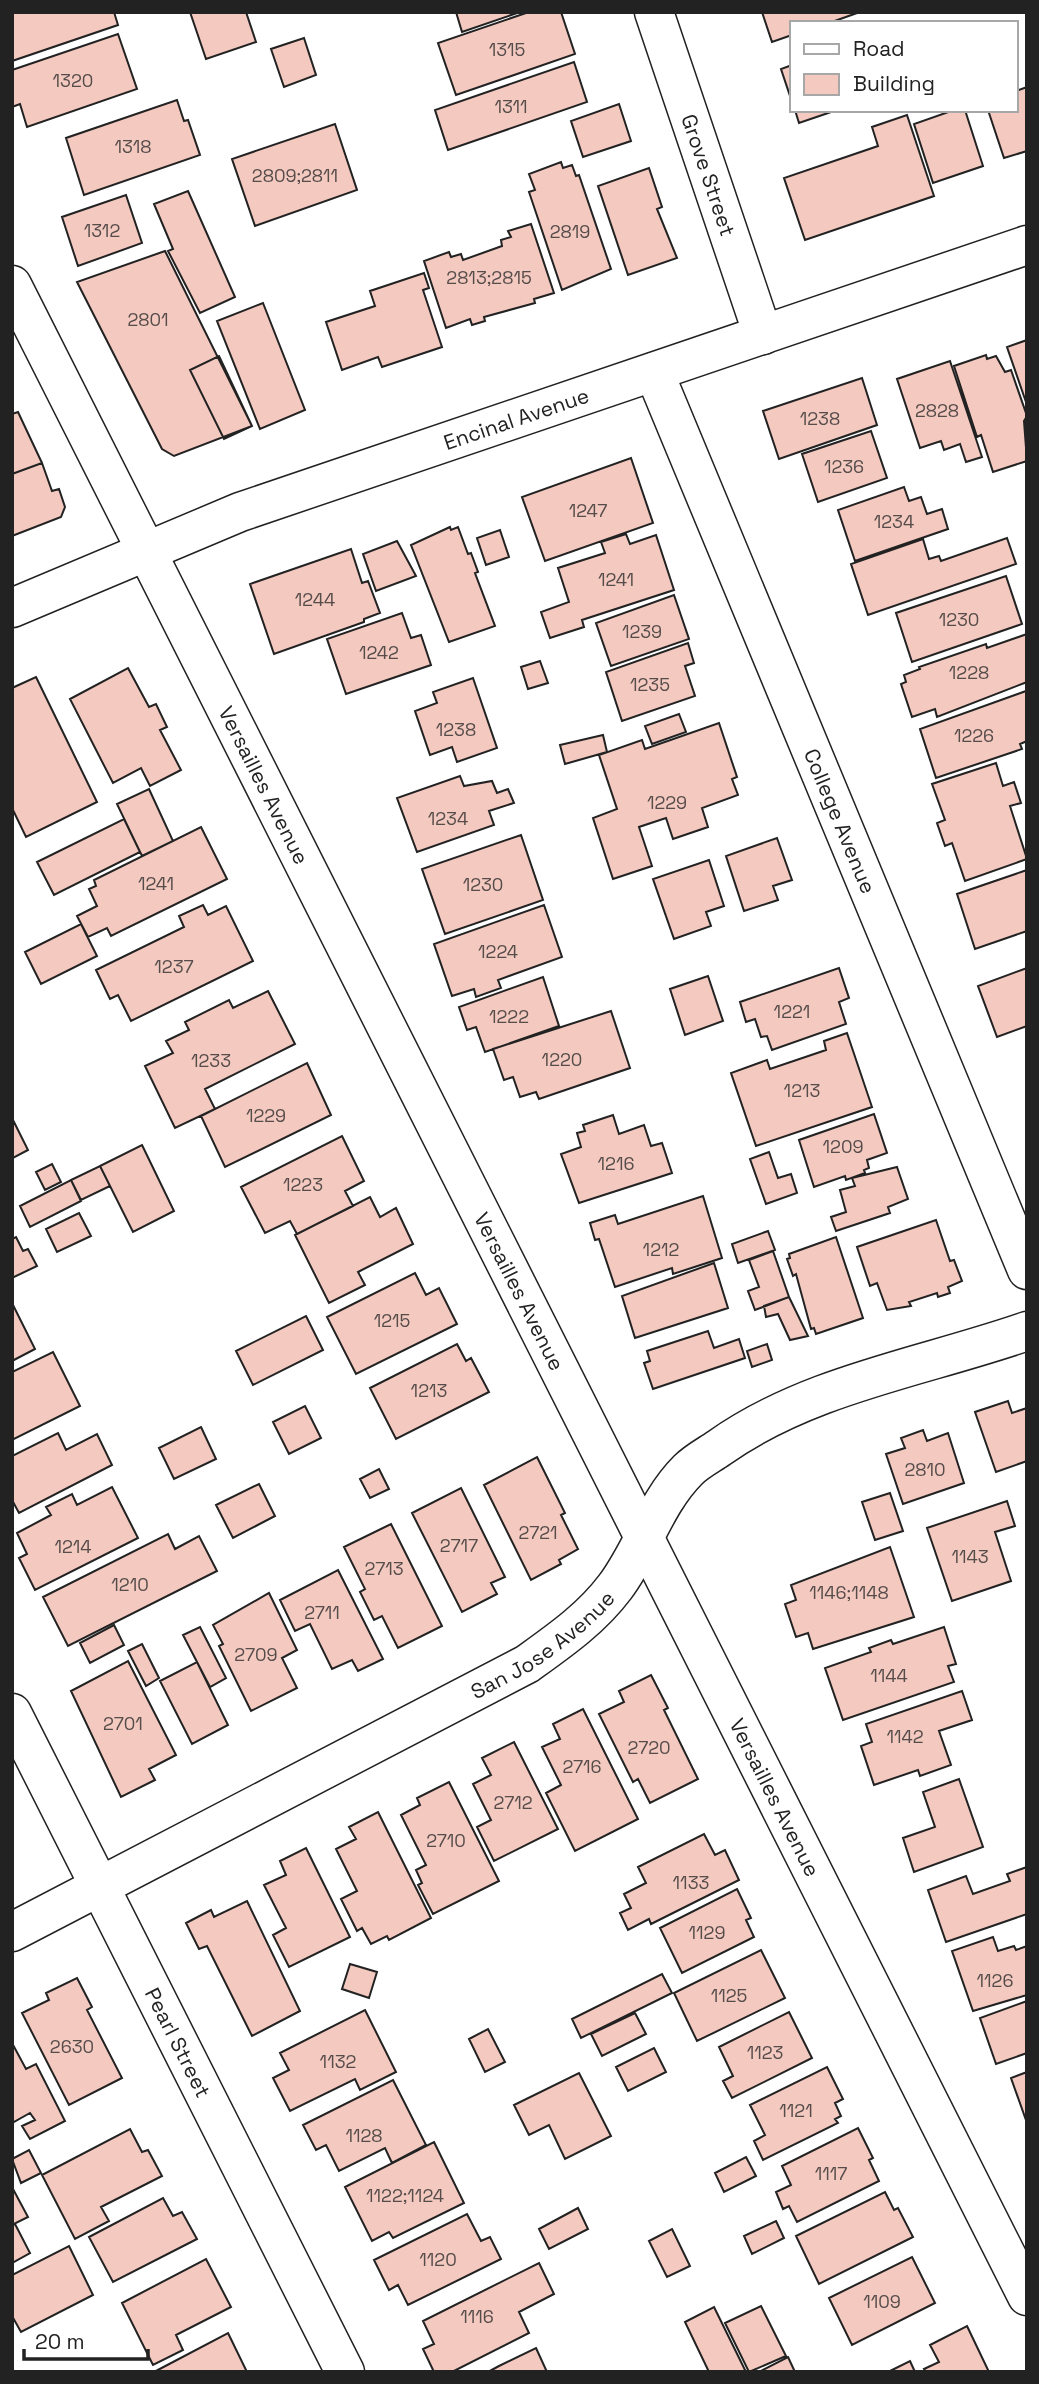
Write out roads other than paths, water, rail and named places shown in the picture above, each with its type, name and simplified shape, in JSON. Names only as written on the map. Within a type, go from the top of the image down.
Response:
[{"type":"street","name":"Grove Street","points":[[654,12],[763,335]]},
{"type":"street","name":"Encinal Avenue","points":[[12,608],[144,551],[337,477],[1027,245]]},
{"type":"street","name":"Versailles Avenue","points":[[12,285],[1027,2296]]},
{"type":"street","name":"College Avenue","points":[[654,372],[1027,1270]]},
{"type":"street","name":"San Jose Avenue","points":[[12,1931],[527,1664],[582,1624],[616,1586],[642,1536],[672,1489],[690,1468],[747,1428],[818,1396],[1027,1331]]},
{"type":"street","name":"Pearl Street","points":[[12,1713],[345,2372]]}]
